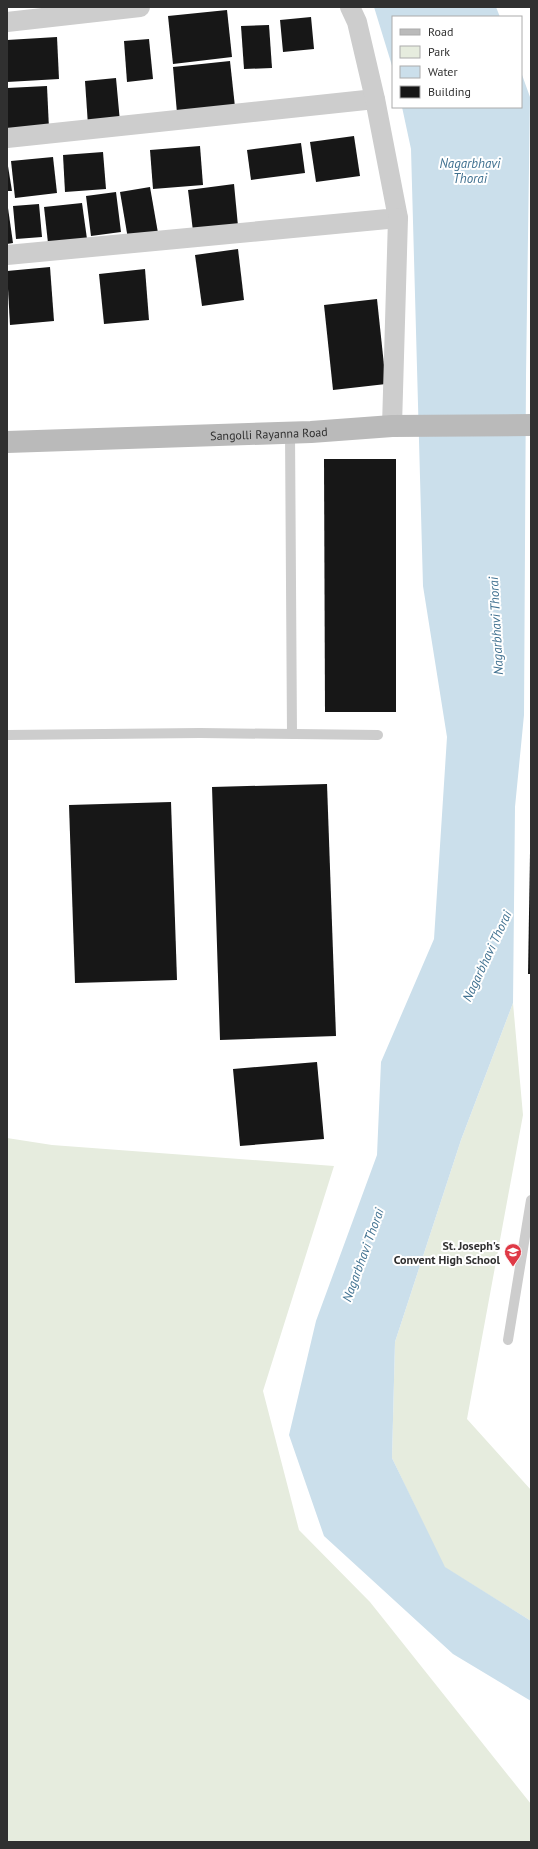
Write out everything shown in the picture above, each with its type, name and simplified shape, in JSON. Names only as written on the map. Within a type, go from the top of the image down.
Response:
[{"type":"street","points":[[7,22],[140,7]]},
{"type":"street","points":[[350,7],[357,22],[375,99],[398,218],[402,426]]},
{"type":"street","points":[[7,138],[375,99]]},
{"type":"street","points":[[7,255],[398,218]]},
{"type":"street","name":"Sangolli Rayanna Road","points":[[7,442],[290,432],[402,426],[531,425]]},
{"type":"lane","points":[[290,432],[292,734]]},
{"type":"lane","points":[[7,735],[378,735]]},
{"type":"lane","points":[[508,1340],[531,1200]]},
{"type":"green space","points":[[513,1003],[523,1115],[467,1419],[531,1490],[531,1621],[444,1567],[392,1458],[395,1342],[461,1140]]},
{"type":"green space","points":[[7,1138],[52,1145],[334,1166],[263,1391],[299,1530],[370,1602],[531,1804],[531,1842],[7,1842]]},
{"type":"water","points":[[374,7],[496,7],[500,16],[392,16],[392,66]]},
{"type":"water","name":"Nagarbhavi Thorai","points":[[522,75],[530,97],[526,376],[524,715],[515,807],[513,1003],[461,1140],[395,1342],[392,1458],[445,1567],[531,1621],[531,1701],[453,1654],[324,1536],[289,1435],[316,1321],[377,1155],[381,1062],[434,939],[447,737],[423,586],[411,149],[402,108],[522,108]]},
{"type":"building","points":[[227,10],[232,57],[173,64],[168,16]]},
{"type":"building","points":[[311,17],[314,49],[283,52],[280,20]]},
{"type":"building","points":[[269,25],[272,68],[244,69],[241,26]]},
{"type":"building","points":[[57,37],[59,79],[7,82],[7,40]]},
{"type":"building","points":[[149,39],[153,79],[127,82],[124,41]]},
{"type":"building","points":[[230,61],[235,107],[177,113],[173,67]]},
{"type":"building","points":[[116,78],[120,122],[88,125],[85,81]]},
{"type":"building","points":[[47,86],[49,129],[7,131],[7,88]]},
{"type":"building","points":[[354,136],[360,176],[316,182],[310,142]]},
{"type":"building","points":[[301,143],[305,173],[251,180],[247,150]]},
{"type":"building","points":[[200,146],[203,185],[153,189],[150,150]]},
{"type":"building","points":[[103,152],[106,189],[65,192],[63,155]]},
{"type":"building","points":[[53,157],[57,193],[15,198],[11,161]]},
{"type":"building","points":[[7,160],[12,191],[7,191]]},
{"type":"building","points":[[234,184],[238,226],[193,231],[188,190]]},
{"type":"building","points":[[150,187],[158,233],[128,239],[120,192]]},
{"type":"building","points":[[116,192],[121,232],[91,236],[86,196]]},
{"type":"building","points":[[7,201],[13,243],[7,244]]},
{"type":"building","points":[[82,203],[87,239],[48,243],[44,207]]},
{"type":"building","points":[[39,204],[42,237],[16,239],[13,206]]},
{"type":"building","points":[[238,249],[244,300],[202,306],[195,255]]},
{"type":"building","points":[[50,267],[54,321],[10,325],[7,271]]},
{"type":"building","points":[[145,269],[149,320],[104,324],[99,274]]},
{"type":"building","points":[[377,299],[386,384],[333,390],[324,305]]},
{"type":"building","points":[[324,459],[396,459],[396,712],[325,712]]},
{"type":"building","points":[[327,784],[336,1036],[220,1040],[212,787]]},
{"type":"building","points":[[171,802],[177,980],[75,983],[69,805]]},
{"type":"building","points":[[530,853],[531,974],[528,974]]},
{"type":"building","points":[[317,1062],[324,1139],[240,1146],[233,1069]]},
{"type":"place","name":"St. Joseph's Convent High School","points":[[513,1267]]}]
